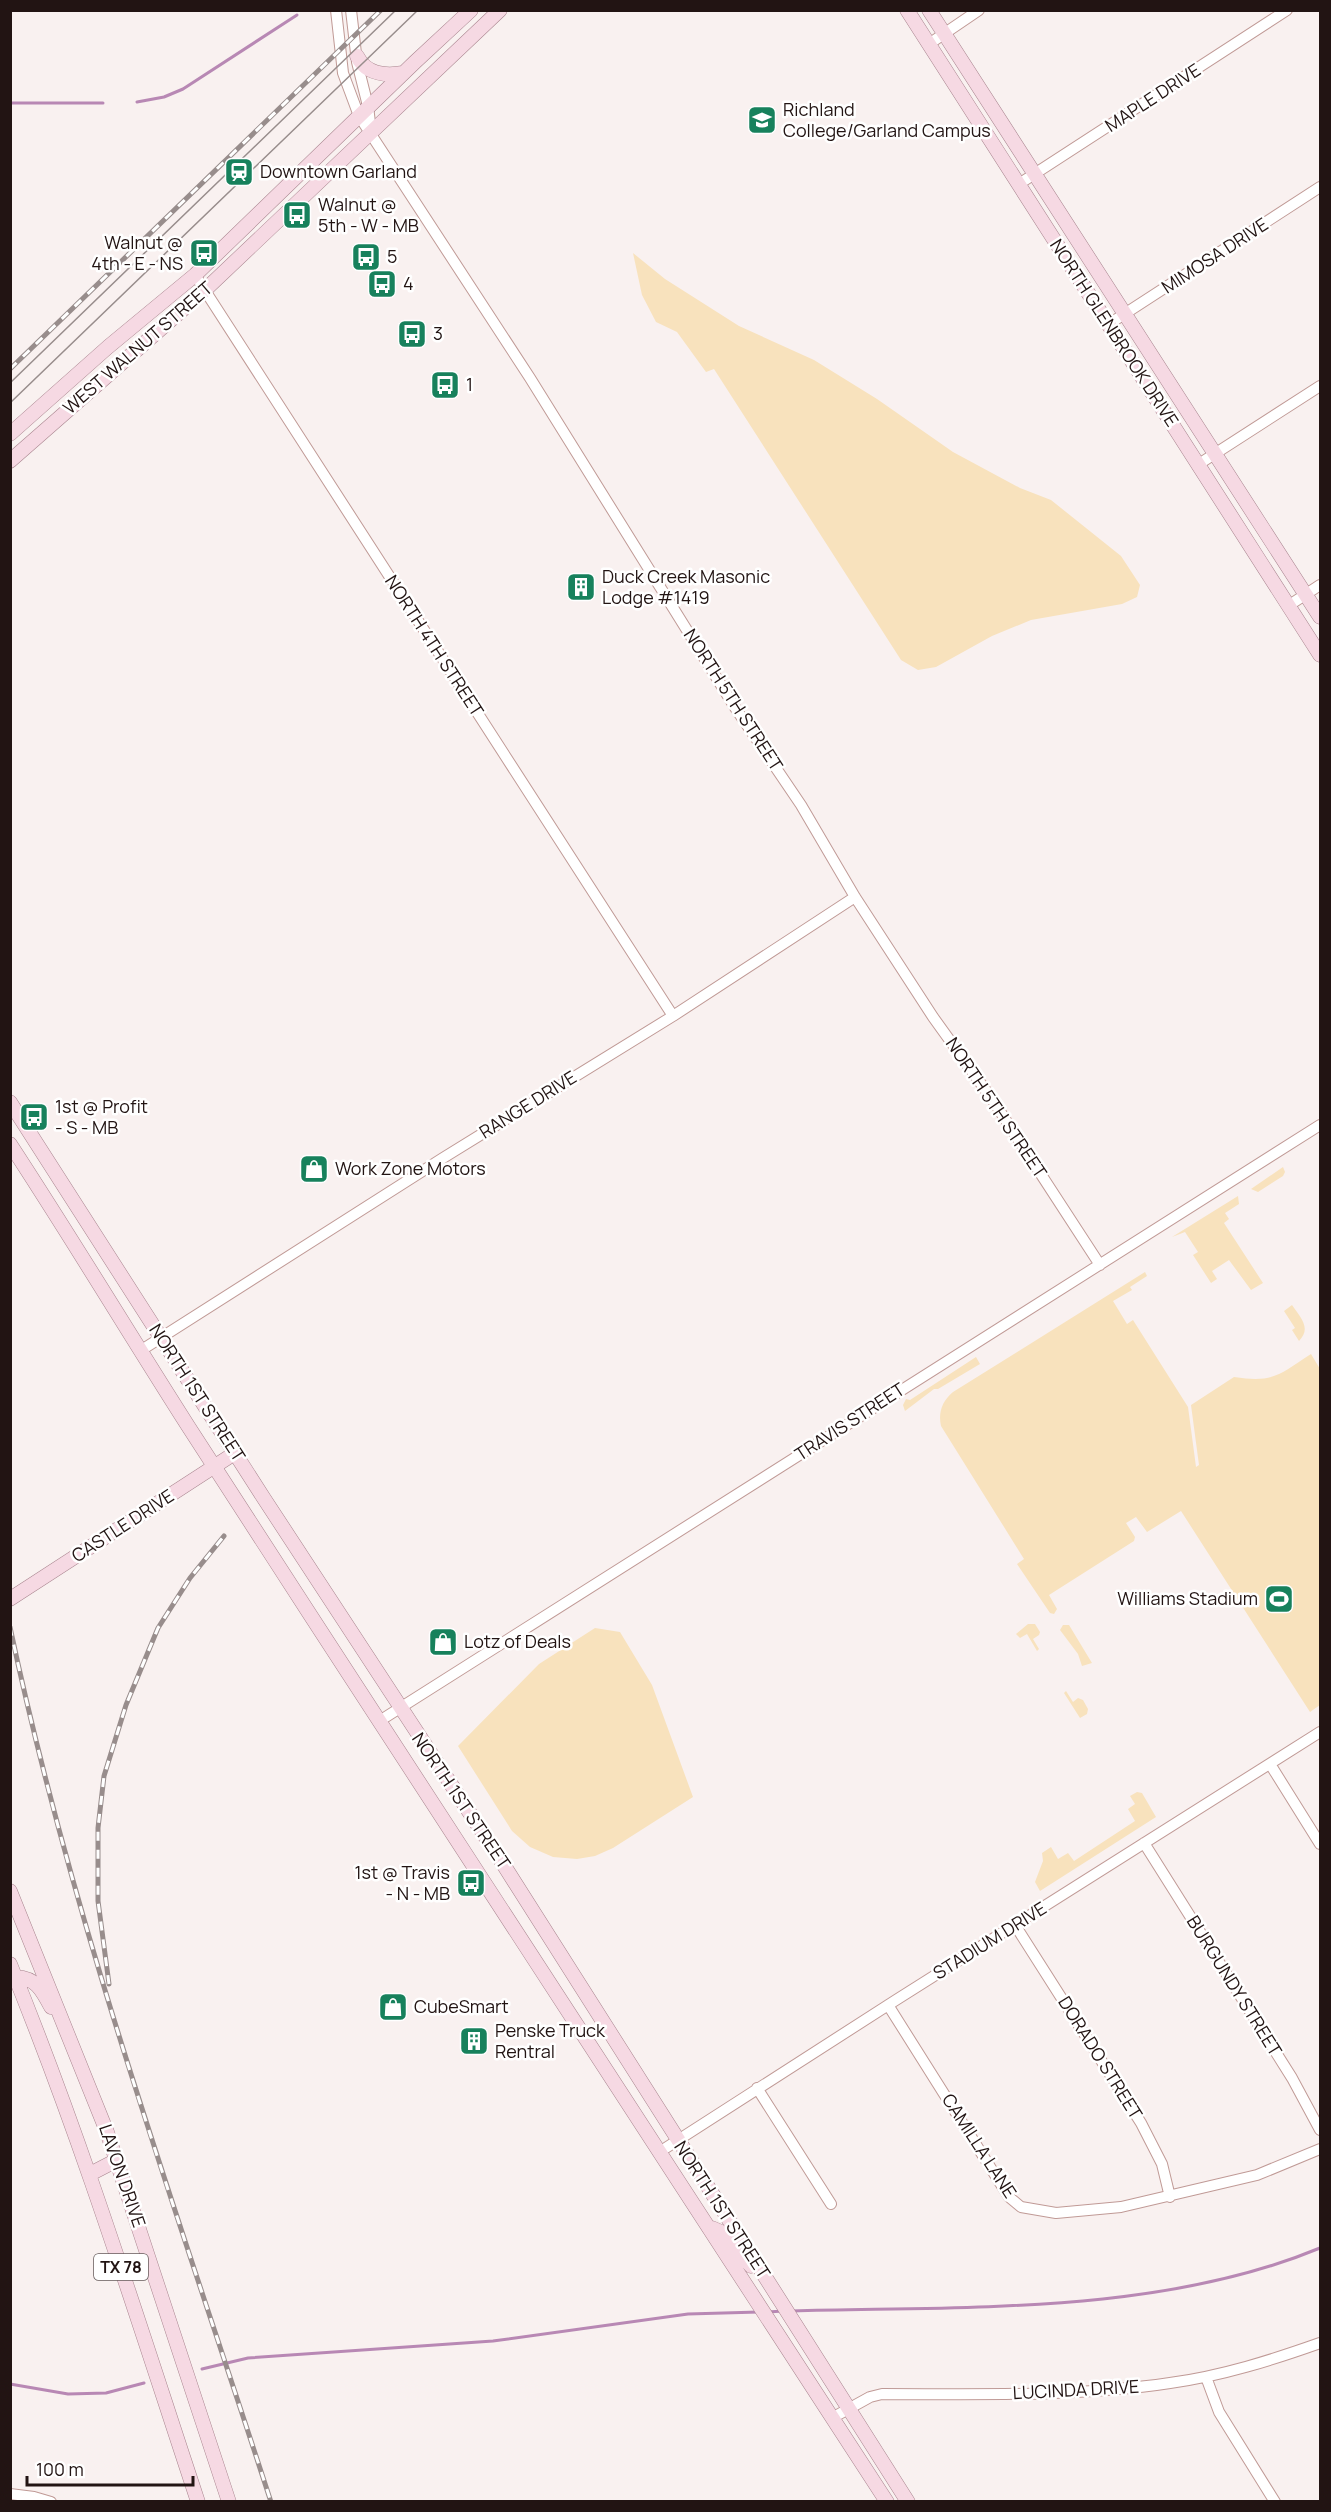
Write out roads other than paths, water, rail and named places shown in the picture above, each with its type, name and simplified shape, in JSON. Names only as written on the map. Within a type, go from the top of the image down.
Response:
[{"type":"main road","name":"WEST WALNUT STREET","points":[[10,434],[108,347],[195,275],[471,10]]},
{"type":"main road","name":"WEST WALNUT STREET","points":[[10,461],[204,290],[500,10]]},
{"type":"main road","name":"NORTH GLENBROOK DRIVE","points":[[907,10],[1320,656]]},
{"type":"main road","name":"NORTH GLENBROOK DRIVE","points":[[929,10],[1320,617]]},
{"type":"main road","points":[[357,56],[362,66],[374,72],[403,73]]},
{"type":"main road","name":"NORTH 1ST STREET","points":[[10,1102],[378,1675],[488,1840],[908,2502]]},
{"type":"main road","name":"NORTH 1ST STREET","points":[[10,1144],[214,1466],[887,2502]]},
{"type":"main road","points":[[21,1160],[40,1147]]},
{"type":"main road","name":"CASTLE DRIVE","points":[[10,1599],[235,1453]]},
{"type":"main road","points":[[359,1687],[378,1675]]},
{"type":"main road","points":[[467,1853],[488,1840]]},
{"type":"main road","name":"LAVON DRIVE","points":[[10,1891],[77,2053],[117,2160],[229,2502]]},
{"type":"main road","points":[[13,1971],[27,1977],[40,1987],[62,2032],[77,2053]]},
{"type":"main road","name":"LAVON DRIVE","points":[[13,1971],[49,2059],[90,2174],[198,2502]]},
{"type":"main road","points":[[90,2174],[117,2160]]},
{"type":"main road","points":[[709,2228],[721,2232],[776,2295]]},
{"type":"street","name":"NORTH 5TH STREET","points":[[336,10],[343,73],[364,111],[371,131],[545,403],[736,709],[801,805],[855,897],[933,1017],[992,1099],[1100,1265]]},
{"type":"street","name":"NORTH 5TH STREET","points":[[351,10],[364,111]]},
{"type":"street","points":[[929,44],[979,10]]},
{"type":"street","name":"MAPLE DRIVE","points":[[1020,184],[1287,10]]},
{"type":"street","name":"MIMOSA DRIVE","points":[[1109,324],[1320,188]]},
{"type":"street","name":"NORTH 4TH STREET","points":[[195,275],[673,1016]]},
{"type":"street","points":[[1199,464],[1320,386]]},
{"type":"street","points":[[1288,606],[1320,585]]},
{"type":"street","name":"RANGE DRIVE","points":[[140,1351],[673,1016],[855,897]]},
{"type":"street","name":"TRAVIS STREET","points":[[381,1720],[1320,1125]]},
{"type":"street","name":"STADIUM DRIVE","points":[[660,2151],[1320,1732]]},
{"type":"street","points":[[1270,1764],[1320,1844]]},
{"type":"street","name":"BURGUNDY STREET","points":[[1144,1843],[1292,2078],[1320,2130]]},
{"type":"street","name":"DORADO STREET","points":[[1016,1925],[1141,2123],[1162,2164],[1170,2197]]},
{"type":"street","name":"CAMILLA LANE","points":[[888,2005],[1009,2197],[1021,2207],[1056,2213],[1120,2207],[1257,2175],[1320,2149]]},
{"type":"street","points":[[758,2088],[831,2204]]},
{"type":"street","name":"LUCINDA DRIVE","points":[[832,2418],[870,2397],[882,2394],[1042,2394],[1170,2384],[1269,2361],[1320,2343]]},
{"type":"street","points":[[1206,2377],[1219,2412],[1275,2502]]},
{"type":"street","points":[[10,2494],[51,2502]]},
{"type":"waterway","points":[[137,102],[164,97],[183,89],[297,15]]},
{"type":"waterway","points":[[10,103],[103,103]]},
{"type":"waterway","points":[[792,2311],[992,2307],[1128,2296],[1194,2285],[1258,2270],[1320,2248]]},
{"type":"waterway","points":[[768,2312],[783,2311]]},
{"type":"waterway","points":[[202,2369],[248,2358],[493,2341],[688,2314],[759,2312]]},
{"type":"waterway","points":[[10,2384],[68,2394],[106,2393],[144,2383]]},
{"type":"tram line","points":[[10,383],[396,10]]},
{"type":"tram line","points":[[10,403],[418,10]]},
{"type":"railway","points":[[10,369],[381,10]]},
{"type":"railway","points":[[109,1984],[98,1901],[98,1828],[104,1776],[126,1705],[158,1628],[190,1578],[224,1536]]},
{"type":"railway","points":[[10,1627],[35,1738],[95,1958],[271,2502]]},
{"type":"place","name":"Richland College/Garland Campus","points":[[762,120]]},
{"type":"place","name":"Downtown Garland","points":[[239,172]]},
{"type":"place","name":"Walnut @ 5th - W - MB","points":[[297,215]]},
{"type":"place","name":"Walnut @ 4th - E - NS","points":[[204,253]]},
{"type":"place","name":"5","points":[[366,257]]},
{"type":"place","name":"4","points":[[382,284]]},
{"type":"place","name":"3","points":[[412,334]]},
{"type":"place","name":"1","points":[[445,385]]},
{"type":"place","name":"Duck Creek Masonic Lodge #1419","points":[[581,587]]},
{"type":"place","name":"1st @ Profit - S - MB","points":[[34,1117]]},
{"type":"place","name":"Work Zone Motors","points":[[314,1169]]},
{"type":"place","name":"Williams Stadium","points":[[1279,1599]]},
{"type":"place","name":"Lotz of Deals","points":[[443,1642]]},
{"type":"place","name":"1st @ Travis - N - MB","points":[[471,1883]]},
{"type":"place","name":"CubeSmart","points":[[393,2007]]},
{"type":"place","name":"Penske Truck Rentral","points":[[474,2041]]}]
